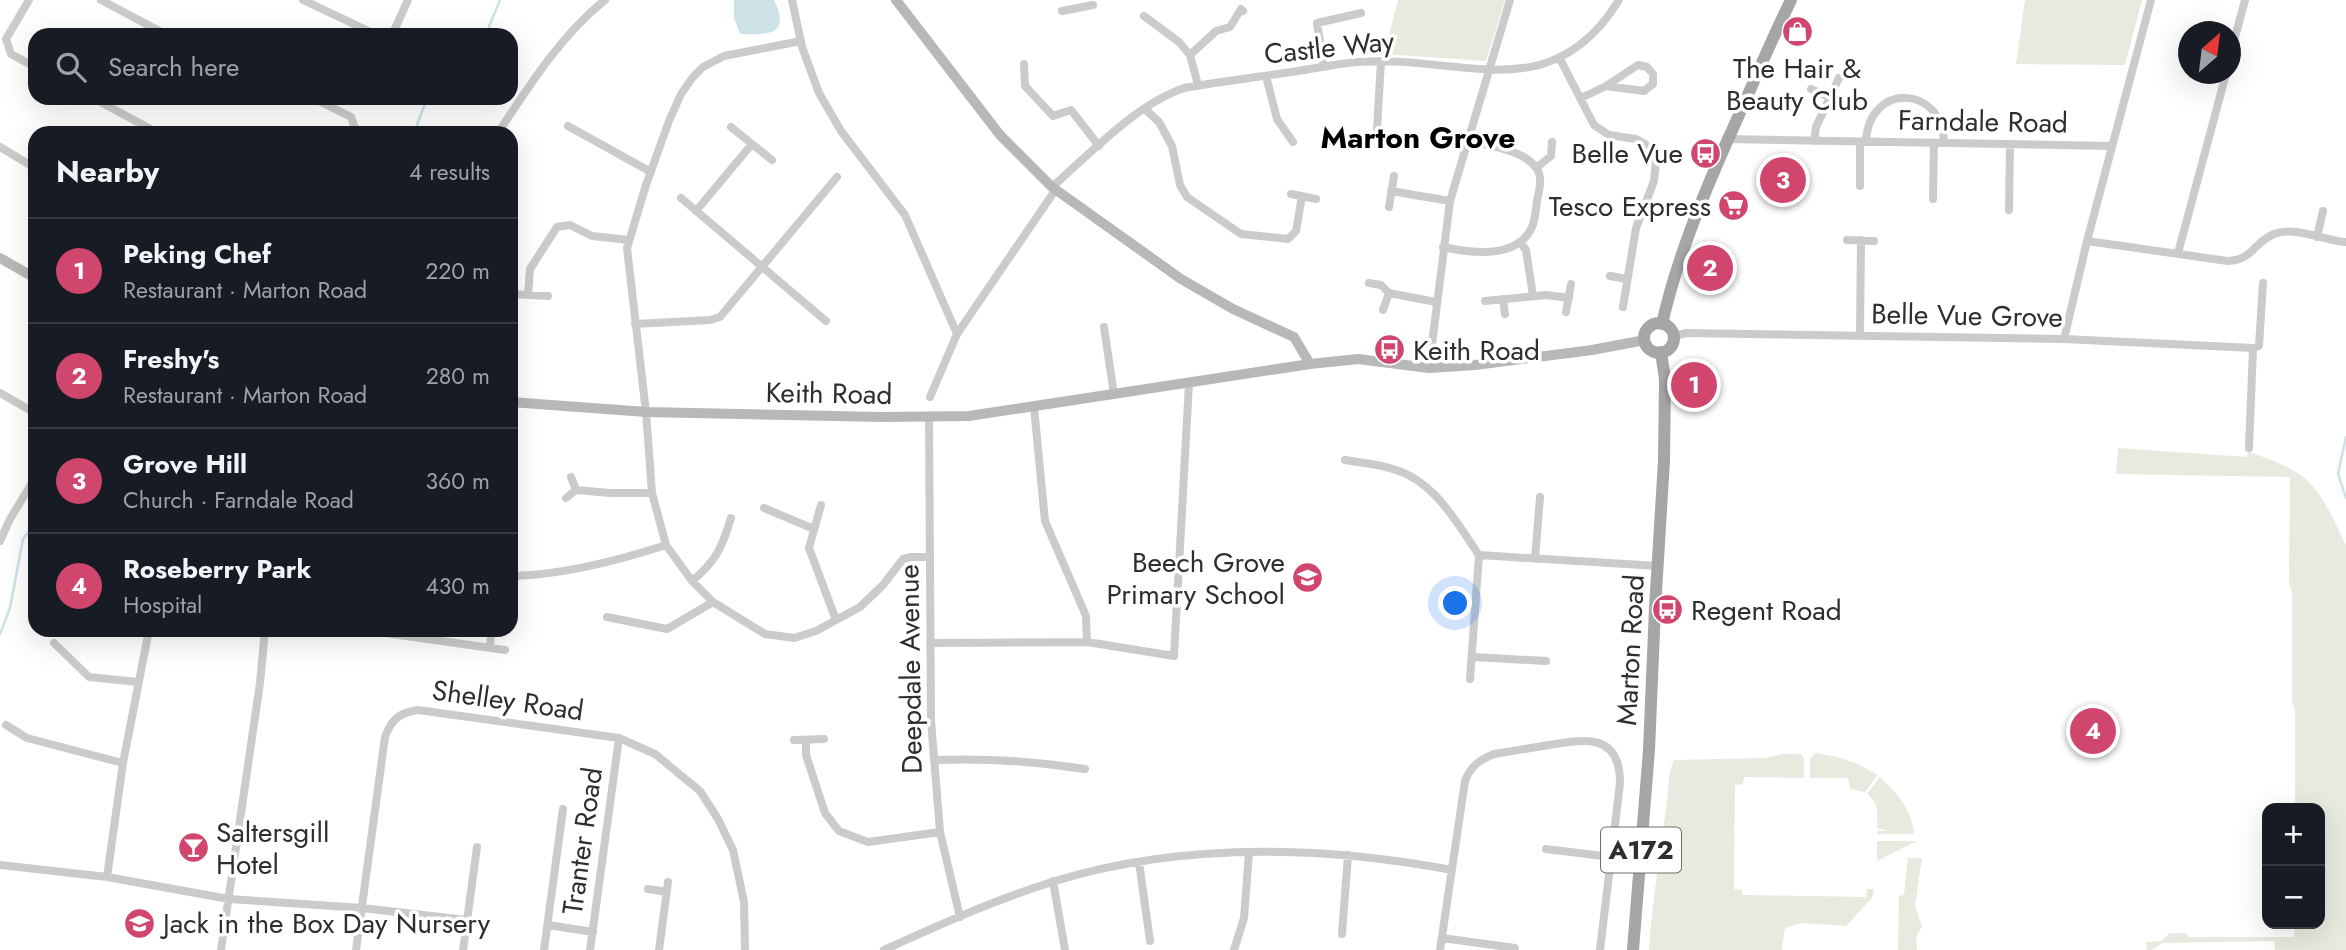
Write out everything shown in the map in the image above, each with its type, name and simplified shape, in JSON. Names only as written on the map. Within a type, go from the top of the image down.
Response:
[{"type":"main road","points":[[1662,324],[1671,282],[1689,230],[1791,0]]},
{"type":"main road","points":[[1662,324],[1670,328],[1674,335],[1672,345],[1661,352],[1648,348],[1645,340],[1649,327],[1662,324]]},
{"type":"main road","name":"Marton Road","points":[[1633,950],[1649,750],[1665,452],[1665,379],[1661,352]]},
{"type":"street","points":[[28,63],[11,54],[6,39],[29,0]]},
{"type":"street","points":[[101,0],[154,28]]},
{"type":"street","points":[[303,0],[362,28]]},
{"type":"street","points":[[395,28],[408,0]]},
{"type":"street","points":[[518,94],[564,40],[605,0]]},
{"type":"street","points":[[792,0],[801,41],[820,93],[841,131],[905,215],[957,334]]},
{"type":"street","points":[[896,0],[1000,135],[1054,188],[1181,279],[1233,309],[1294,337],[1310,364]]},
{"type":"street","points":[[1429,368],[1450,201],[1510,0]]},
{"type":"street","name":"Castle Way","points":[[1054,188],[1098,146],[1144,108],[1165,95],[1198,85],[1357,62],[1404,62],[1489,70],[1530,68],[1560,59],[1592,34],[1609,16],[1619,0]]},
{"type":"street","points":[[2064,339],[2151,0]]},
{"type":"street","points":[[2240,21],[2245,0]]},
{"type":"street","points":[[1062,11],[1077,4],[1093,5]]},
{"type":"street","points":[[1190,55],[1216,31],[1230,27],[1241,9],[1243,11]]},
{"type":"street","points":[[1324,67],[1317,23],[1361,13]]},
{"type":"street","points":[[1144,16],[1179,42],[1190,55],[1198,85]]},
{"type":"street","points":[[801,41],[736,53],[703,67],[687,83],[681,94],[651,172],[629,240],[628,262],[646,412],[652,493],[666,545],[692,581],[713,602],[765,634],[794,638],[816,631],[860,607],[883,585],[903,559],[911,556],[930,557]]},
{"type":"street","points":[[1560,59],[1594,125],[1609,135],[1636,139],[1645,144],[1656,161],[1654,181],[1636,228],[1623,307]]},
{"type":"street","points":[[1377,129],[1381,62]]},
{"type":"street","points":[[1024,64],[1025,86],[1053,116],[1071,110],[1098,146]]},
{"type":"street","points":[[1581,97],[1606,86],[1638,65],[1647,67],[1653,74],[1653,84],[1644,92],[1606,86]]},
{"type":"street","points":[[1266,76],[1277,119],[1293,142]]},
{"type":"street","points":[[1814,141],[1816,127],[1839,78]]},
{"type":"street","points":[[2178,253],[2223,84]]},
{"type":"street","points":[[1811,89],[1829,97]]},
{"type":"street","points":[[1860,186],[1863,142],[1868,123],[1875,111],[1887,102],[1902,98],[1923,102],[1935,112],[1943,126],[1944,143]]},
{"type":"street","points":[[106,105],[145,126]]},
{"type":"street","points":[[327,105],[351,117],[353,126]]},
{"type":"street","points":[[501,126],[512,105]]},
{"type":"street","points":[[1144,108],[1159,122],[1172,146],[1180,185],[1187,197],[1226,226],[1241,234],[1288,239],[1296,231],[1302,196]]},
{"type":"street","points":[[568,126],[651,172]]},
{"type":"street","points":[[731,127],[772,160]]},
{"type":"street","name":"Farndale Road","points":[[1728,139],[2112,146]]},
{"type":"street","points":[[1443,247],[1475,254],[1494,251],[1520,242],[1533,226],[1541,180],[1536,167],[1519,155],[1467,140]]},
{"type":"street","points":[[1536,167],[1551,156],[1552,142]]},
{"type":"street","points":[[1933,199],[1934,143]]},
{"type":"street","points":[[696,211],[752,144]]},
{"type":"street","points":[[2009,210],[2010,145]]},
{"type":"street","points":[[0,148],[28,164]]},
{"type":"street","points":[[1389,207],[1394,176]]},
{"type":"street","points":[[635,324],[710,320],[720,317],[837,177]]},
{"type":"street","points":[[930,397],[957,334],[1054,188]]},
{"type":"street","points":[[1391,191],[1450,201]]},
{"type":"street","points":[[1291,194],[1317,199]]},
{"type":"street","points":[[681,198],[826,321]]},
{"type":"street","points":[[2318,237],[2323,211]]},
{"type":"street","points":[[528,295],[530,269],[557,227],[570,225],[592,236],[629,240]]},
{"type":"street","points":[[2087,241],[2237,261],[2245,258],[2264,239],[2285,231],[2345,242]]},
{"type":"street","points":[[1847,240],[1874,241]]},
{"type":"street","points":[[1860,335],[1861,240]]},
{"type":"street","points":[[1520,242],[1526,250],[1533,296]]},
{"type":"street","points":[[0,258],[28,274]]},
{"type":"street","points":[[1610,276],[1627,279]]},
{"type":"street","points":[[2249,448],[2263,282]]},
{"type":"street","points":[[1369,283],[1381,285],[1389,293],[1436,302]]},
{"type":"street","points":[[1566,312],[1571,284]]},
{"type":"street","points":[[1383,310],[1389,293]]},
{"type":"street","points":[[518,294],[548,296]]},
{"type":"street","points":[[1485,301],[1546,295],[1569,298]]},
{"type":"street","points":[[1503,299],[1505,314]]},
{"type":"street","points":[[1104,327],[1114,395]]},
{"type":"street","name":"Belle Vue Grove","points":[[1674,335],[1686,333],[2064,339],[2256,347]]},
{"type":"street","name":"Keith Road","points":[[518,403],[646,412],[969,416],[1310,364],[1357,359],[1429,368],[1475,365],[1592,350],[1645,340]]},
{"type":"street","points":[[930,643],[1087,642],[1174,656],[1189,383]]},
{"type":"street","points":[[0,393],[28,409]]},
{"type":"street","points":[[1034,407],[1045,522],[1086,616],[1087,642]]},
{"type":"street","name":"Deepdale Avenue","points":[[929,417],[930,643],[934,760],[940,832],[960,917]]},
{"type":"street","points":[[1345,460],[1394,469],[1421,482],[1440,500],[1479,555],[1474,657],[1470,679]]},
{"type":"street","points":[[570,477],[576,490]]},
{"type":"street","points":[[0,541],[28,489]]},
{"type":"street","points":[[566,498],[576,490],[652,493]]},
{"type":"street","points":[[1535,559],[1540,497]]},
{"type":"street","points":[[821,505],[809,548],[836,620]]},
{"type":"street","points":[[764,508],[814,528]]},
{"type":"street","points":[[692,581],[710,565],[725,540],[732,518]]},
{"type":"street","points":[[518,576],[537,576],[666,545]]},
{"type":"street","points":[[1479,555],[1658,566]]},
{"type":"street","points":[[607,617],[667,629],[713,602]]},
{"type":"street","points":[[107,877],[123,763],[148,637]]},
{"type":"street","points":[[221,950],[264,637]]},
{"type":"street","points":[[413,637],[505,650]]},
{"type":"street","points":[[490,648],[491,637]]},
{"type":"street","points":[[54,643],[89,677],[138,682]]},
{"type":"street","points":[[1474,657],[1546,661]]},
{"type":"street","name":"Shelley Road","points":[[362,908],[385,737],[394,719],[409,711],[418,710],[619,738],[655,754],[700,791],[733,850],[740,875],[746,924],[745,950]]},
{"type":"street","points":[[6,725],[27,738],[123,763]]},
{"type":"street","name":"Tranter Road","points":[[590,950],[619,738]]},
{"type":"street","points":[[794,740],[824,739]]},
{"type":"street","points":[[806,740],[806,755],[825,813],[839,831],[868,842],[940,832]]},
{"type":"street","points":[[1440,950],[1465,781],[1470,769],[1481,759],[1494,754],[1582,740],[1597,741],[1610,750],[1620,765],[1600,950]]},
{"type":"street","points":[[934,760],[1030,760],[1086,769]]},
{"type":"street","points":[[544,950],[564,809]]},
{"type":"street","points":[[463,950],[477,847]]},
{"type":"street","points":[[1546,849],[1611,857]]},
{"type":"street","points":[[884,950],[1002,899],[1053,881],[1171,857],[1250,852],[1348,856],[1396,860],[1452,870]]},
{"type":"street","points":[[1234,950],[1244,918],[1250,852]]},
{"type":"street","points":[[1342,934],[1348,856]]},
{"type":"street","points":[[1139,862],[1150,941]]},
{"type":"street","points":[[0,865],[107,877],[229,899],[362,908],[467,920]]},
{"type":"street","points":[[1053,881],[1065,950]]},
{"type":"street","points":[[659,950],[668,882]]},
{"type":"street","points":[[649,890],[667,892]]},
{"type":"street","points":[[356,950],[362,908]]},
{"type":"street","points":[[548,925],[593,932]]},
{"type":"street","points":[[1442,938],[1515,948]]},
{"type":"shaded area","points":[[734,0],[774,0],[779,12],[778,26],[768,33],[740,34],[734,18]]},
{"type":"shaded area","points":[[1398,0],[1505,0],[1486,61],[1384,54]]},
{"type":"shaded area","points":[[2025,0],[2142,0],[2125,65],[2016,64]]},
{"type":"shaded area","points":[[2118,448],[2247,457],[2248,451],[2281,464],[2307,480],[2327,506],[2346,545],[2346,950],[2275,950],[2274,941],[2162,943],[2152,950],[2147,950],[2146,942],[2161,941],[2170,933],[2185,933],[2190,937],[2294,937],[2295,929],[2325,929],[2325,803],[2295,803],[2292,593],[2289,583],[2290,477],[2116,474]]},
{"type":"shaded area","points":[[1815,753],[1848,760],[1877,775],[1865,792],[1850,789],[1848,778],[1810,778],[1810,759]]},
{"type":"shaded area","points":[[1801,754],[1804,759],[1804,778],[1744,777],[1743,784],[1735,785],[1734,889],[1742,890],[1743,895],[1866,897],[1867,889],[1874,889],[1872,898],[1846,926],[1801,923],[1785,928],[1782,950],[1649,950],[1669,778],[1674,760],[1764,758]]},
{"type":"shaded area","points":[[1880,777],[1898,795],[1907,809],[1914,834],[1877,834],[1877,831],[1890,831],[1877,828],[1876,805],[1867,794]]},
{"type":"shaded area","points":[[1877,841],[1917,841],[1877,861]]},
{"type":"shaded area","points":[[1908,858],[1922,858],[1915,906],[1922,926],[1916,937],[1917,950],[1898,950],[1899,896],[1904,895]]},
{"type":"waterway","points":[[488,28],[500,0]]},
{"type":"waterway","points":[[417,126],[424,105]]},
{"type":"waterway","points":[[2346,437],[2338,474],[2346,498]]},
{"type":"waterway","points":[[0,634],[10,608],[23,539],[28,533]]},
{"type":"place","name":"The Hair & Beauty Club","points":[[1797,31]]},
{"type":"place","name":"Belle Vue","points":[[1706,153]]},
{"type":"place","name":"Grove Hill","points":[[1783,180]]},
{"type":"place","name":"Tesco Express","points":[[1734,206]]},
{"type":"place","name":"Freshy's","points":[[1710,268]]},
{"type":"place","name":"Keith Road","points":[[1390,350]]},
{"type":"place","name":"Peking Chef","points":[[1694,385]]},
{"type":"place","name":"Beech Grove Primary School","points":[[1308,578]]},
{"type":"place","name":"Regent Road","points":[[1668,610]]},
{"type":"place","name":"Roseberry Park","points":[[2093,731]]},
{"type":"place","name":"Saltersgill Hotel","points":[[193,848]]},
{"type":"place","name":"Jack in the Box Day Nursery","points":[[140,923]]},
{"type":"district","name":"Marton Grove","points":[[1418,138]]}]
